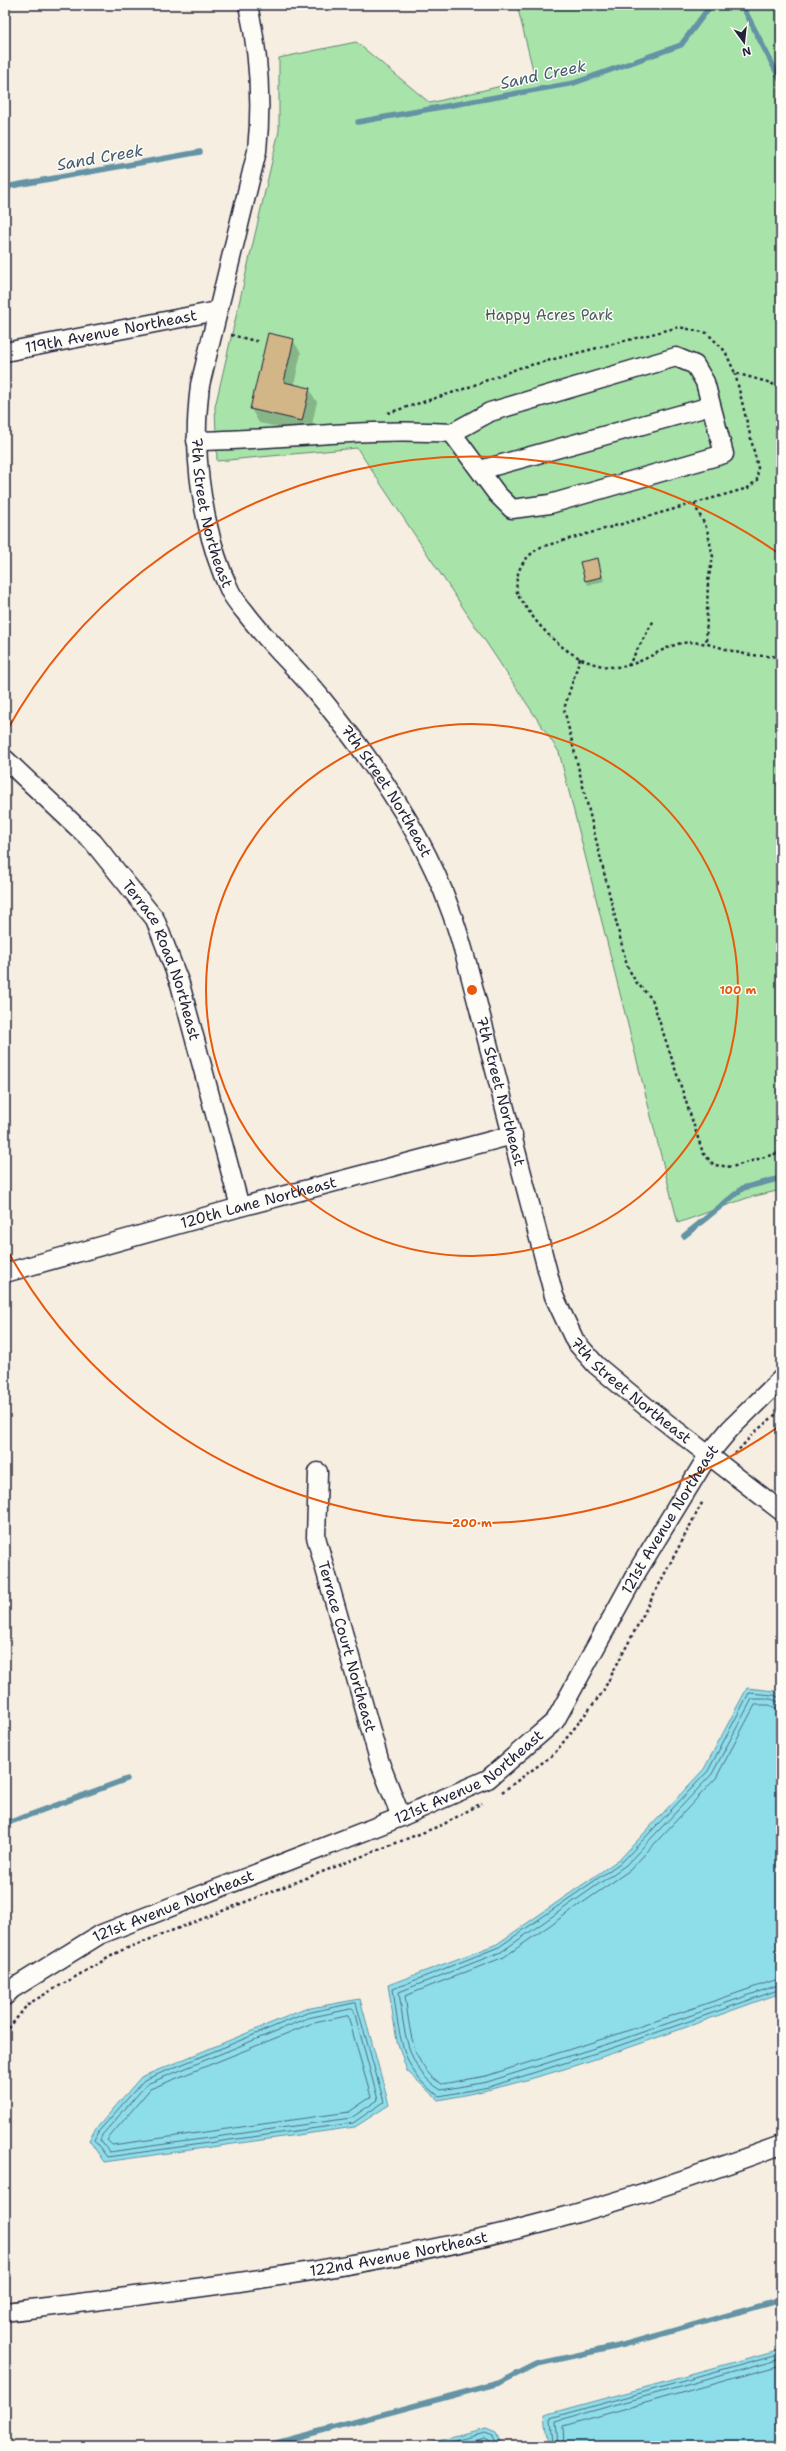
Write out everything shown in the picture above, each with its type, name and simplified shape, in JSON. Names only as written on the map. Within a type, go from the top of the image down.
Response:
[{"type":"street","name":"7th Street Northeast","points":[[248,5],[260,82],[260,129],[257,151],[200,384],[196,441],[203,495],[213,549],[231,593],[254,624],[322,698],[364,754],[406,818],[433,870],[450,909],[467,963],[554,1296],[575,1341],[596,1365],[650,1410],[781,1511]]},
{"type":"street","name":"119th Avenue Northeast","points":[[5,352],[217,311]]},
{"type":"street","points":[[196,441],[251,440],[325,432],[422,431],[452,433],[490,412],[676,357],[696,365],[705,382],[724,454],[550,504],[512,509],[452,433]]},
{"type":"street","points":[[480,470],[711,406]]},
{"type":"street","name":"Terrace Road Northeast","points":[[5,759],[93,842],[155,919],[180,984],[240,1207]]},
{"type":"street","name":"120th Lane Northeast","points":[[5,1273],[240,1207],[512,1135]]},
{"type":"street","name":"121st Avenue Northeast","points":[[5,1996],[12,1989],[99,1935],[401,1817],[488,1778],[555,1721],[638,1570],[709,1454],[730,1429],[781,1379]]},
{"type":"street","name":"Terrace Court Northeast","points":[[318,1472],[316,1537],[380,1763],[401,1817]]},
{"type":"street","name":"122nd Avenue Northeast","points":[[5,2312],[196,2289],[319,2270],[441,2247],[550,2221],[704,2173],[781,2145]]},
{"type":"path","points":[[212,331],[260,342]]},
{"type":"path","points":[[735,373],[758,468],[757,480],[748,488],[541,547],[527,555],[517,574],[517,593],[548,636],[580,658],[614,667],[628,666],[681,643],[706,643],[750,655],[781,657]]},
{"type":"path","points":[[694,504],[707,529],[713,557],[708,581],[706,643]]},
{"type":"path","points":[[628,666],[654,620]]},
{"type":"path","points":[[580,658],[564,709],[627,966],[636,982],[652,999],[703,1153],[714,1165],[732,1167],[781,1152]]},
{"type":"path","points":[[724,1467],[754,1433],[781,1410]]},
{"type":"path","points":[[498,1794],[554,1754],[602,1693],[706,1496]]},
{"type":"path","points":[[5,2033],[28,2004],[120,1951],[442,1825],[485,1801]]},
{"type":"green space","name":"Happy Acres Park","points":[[517,5],[781,5],[781,1190],[747,1198],[678,1223],[559,752],[357,448],[217,461],[215,407],[279,131],[279,58],[356,42],[430,103],[535,78]]},
{"type":"water","points":[[747,1688],[775,1691],[781,1696],[781,1993],[654,2039],[568,2068],[482,2091],[438,2100],[407,2071],[397,2041],[388,1985],[497,1944],[621,1858],[704,1769]]},
{"type":"water","points":[[360,1999],[389,2105],[355,2127],[104,2162],[89,2140],[95,2130],[141,2077],[305,2009]]},
{"type":"water","points":[[781,2350],[781,2446],[549,2446],[545,2415]]},
{"type":"water","points":[[486,2429],[496,2433],[502,2446],[426,2446],[430,2443]]},
{"type":"building","points":[[268,333],[294,339],[284,382],[310,388],[302,421],[250,409]]},
{"type":"building","points":[[598,558],[602,577],[585,581],[580,562]]},
{"type":"waterway","name":"Sand Creek","points":[[358,122],[574,83],[681,45],[711,5]]},
{"type":"waterway","points":[[742,5],[781,81]]},
{"type":"waterway","name":"Sand Creek","points":[[5,187],[200,152]]},
{"type":"waterway","points":[[684,1236],[743,1188],[781,1178]]},
{"type":"waterway","points":[[5,1824],[127,1779]]},
{"type":"waterway","points":[[265,2446],[499,2383],[537,2364],[623,2345],[781,2300]]}]
